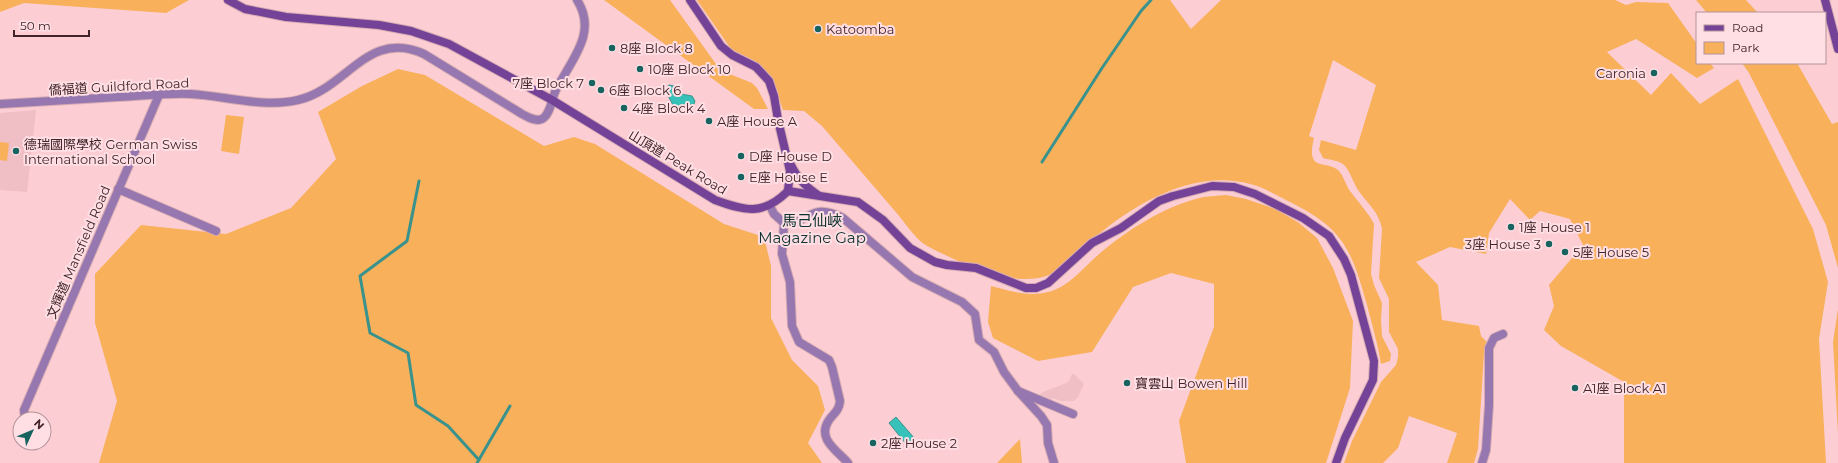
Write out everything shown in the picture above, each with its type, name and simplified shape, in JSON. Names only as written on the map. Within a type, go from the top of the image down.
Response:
[{"type":"main road","name":"山頂道 Peak Road","points":[[228,0],[245,9],[286,17],[379,25],[418,33],[449,44],[552,100],[716,200],[738,209],[752,210],[770,206],[788,191]]},
{"type":"main road","points":[[690,0],[722,46],[732,55],[756,67],[769,81],[774,96],[790,171],[788,191],[858,202],[883,220],[910,248],[928,259],[947,265],[976,268],[1016,285],[1031,289],[1040,287],[1048,283],[1092,244],[1124,226],[1159,200],[1212,186],[1234,187],[1255,194],[1295,213],[1328,236],[1344,259],[1351,275],[1374,361],[1373,380],[1345,438],[1336,463]]},
{"type":"main road","points":[[1825,0],[1838,49]]},
{"type":"main road","points":[[787,157],[800,181],[820,196]]},
{"type":"street","points":[[552,100],[581,46],[584,37],[585,20],[582,9],[577,0]]},
{"type":"street","name":"僑福道 Guildford Road","points":[[0,104],[190,94],[272,103],[299,100],[326,88],[372,53],[385,48],[397,47],[410,48],[424,54],[534,120],[544,118],[552,100]]},
{"type":"street","name":"文輝道 Mansfield Road","points":[[24,411],[158,95]]},
{"type":"street","points":[[118,189],[216,231]]},
{"type":"street","points":[[770,206],[774,214],[784,223],[793,223],[816,211],[834,214],[843,218],[912,277],[962,302],[975,314],[979,340],[994,352],[1004,372],[1024,399],[1039,412],[1047,425],[1048,443],[1054,463]]},
{"type":"street","points":[[784,223],[782,254],[791,288],[792,326],[799,342],[824,356],[829,360],[832,367],[840,401],[837,411],[829,421],[826,433],[827,441],[832,448],[848,463]]},
{"type":"street","points":[[1482,463],[1486,450],[1489,405],[1489,348],[1494,338],[1503,334]]},
{"type":"street","points":[[1018,391],[1073,414]]},
{"type":"shaded area","name":"德瑞國際學校 German Swiss International School","points":[[36,110],[27,192],[0,190],[0,113]]},
{"type":"shaded area","points":[[1072,374],[1074,374],[1084,384],[1078,397],[1074,401],[1061,401],[1053,398],[1050,401],[1038,396],[1043,392],[1069,381]]},
{"type":"green space","points":[[0,0],[189,0],[166,13],[24,3],[0,12]]},
{"type":"green space","points":[[604,0],[670,0],[716,64],[727,73],[752,83],[757,88],[768,109],[754,109]]},
{"type":"green space","points":[[697,0],[1170,0],[1191,29],[1221,0],[1615,0],[1626,5],[1636,2],[1668,3],[1696,43],[1696,64],[1711,64],[1714,68],[1697,78],[1636,39],[1607,52],[1651,95],[1671,73],[1700,104],[1738,79],[1813,229],[1828,282],[1819,339],[1826,463],[1624,463],[1624,382],[1561,346],[1544,330],[1554,306],[1549,285],[1583,245],[1570,219],[1540,211],[1530,220],[1510,199],[1489,233],[1486,254],[1450,247],[1416,262],[1438,285],[1442,320],[1479,326],[1481,336],[1487,342],[1484,353],[1478,449],[1474,463],[1447,463],[1457,433],[1409,416],[1398,448],[1383,463],[1344,463],[1352,441],[1381,382],[1396,365],[1398,349],[1389,332],[1389,299],[1379,278],[1382,229],[1380,223],[1375,213],[1358,190],[1346,167],[1334,160],[1323,158],[1319,150],[1321,140],[1356,150],[1376,85],[1333,60],[1309,136],[1314,138],[1312,157],[1319,164],[1329,166],[1339,171],[1350,191],[1374,224],[1371,274],[1382,303],[1382,336],[1391,354],[1390,361],[1381,364],[1375,334],[1356,268],[1342,242],[1333,231],[1307,211],[1269,191],[1250,184],[1228,180],[1206,181],[1184,186],[1163,194],[1123,216],[1088,243],[1056,272],[1050,275],[1031,279],[1018,279],[989,274],[958,261],[920,241],[822,126],[804,111],[783,110],[772,78],[755,61],[731,49]]},
{"type":"green space","points":[[1696,0],[1746,0],[1757,12],[1706,12]]},
{"type":"green space","points":[[1743,64],[1798,64],[1832,124],[1838,122],[1838,268],[1826,225],[1749,73]]},
{"type":"green space","points":[[398,69],[425,75],[544,146],[574,137],[595,144],[724,224],[764,237],[771,266],[771,318],[792,360],[818,386],[825,410],[808,443],[822,463],[99,463],[117,401],[95,323],[95,274],[141,225],[226,234],[291,208],[336,159],[318,112],[362,86]]},
{"type":"green space","points":[[226,115],[244,117],[239,154],[221,151]]},
{"type":"green space","points":[[0,142],[9,143],[7,161],[0,160]]},
{"type":"green space","points":[[1226,195],[1246,199],[1276,209],[1299,223],[1317,238],[1333,268],[1353,321],[1350,388],[1326,463],[1186,463],[1179,421],[1214,327],[1214,284],[1171,273],[1133,287],[1092,352],[1038,361],[993,338],[988,322],[991,286],[1026,294],[1056,290],[1069,282],[1098,255],[1121,237],[1158,214],[1185,202],[1202,197]]},
{"type":"green space","points":[[1838,309],[1838,434],[1833,342]]},
{"type":"green space","points":[[1020,439],[1022,463],[997,463]]},
{"type":"water","points":[[669,85],[674,86],[681,94],[692,96],[695,101],[693,107],[674,107],[665,90]]},
{"type":"water","points":[[896,417],[915,439],[907,445],[889,423]]},
{"type":"waterway","points":[[1042,162],[1102,68],[1141,11],[1151,0]]},
{"type":"waterway","points":[[419,181],[407,241],[360,276],[370,333],[408,353],[416,405],[448,426],[479,460]]},
{"type":"waterway","points":[[477,463],[510,406]]},
{"type":"place","name":"Katoomba","points":[[818,29]]},
{"type":"place","name":"8座 Block 8","points":[[612,48]]},
{"type":"place","name":"10座 Block 10","points":[[640,69]]},
{"type":"place","name":"Caronia","points":[[1654,73]]},
{"type":"place","name":"7座 Block 7","points":[[592,83]]},
{"type":"place","name":"6座 Block 6","points":[[601,90]]},
{"type":"place","name":"4座 Block 4","points":[[624,108]]},
{"type":"place","name":"A座 House A","points":[[709,121]]},
{"type":"place","name":"德瑞國際學校 German Swiss International School","points":[[16,151]]},
{"type":"place","name":"D座 House D","points":[[741,156]]},
{"type":"place","name":"E座 House E","points":[[741,177]]},
{"type":"place","name":"1座 House 1","points":[[1511,227]]},
{"type":"place","name":"3座 House 3","points":[[1549,244]]},
{"type":"place","name":"5座 House 5","points":[[1565,252]]},
{"type":"place","name":"寶雲山 Bowen Hill","points":[[1127,383]]},
{"type":"place","name":"A1座 Block A1","points":[[1575,388]]},
{"type":"place","name":"2座 House 2","points":[[873,443]]},
{"type":"district","name":"馬己仙峽 Magazine Gap","points":[[812,230]]}]
